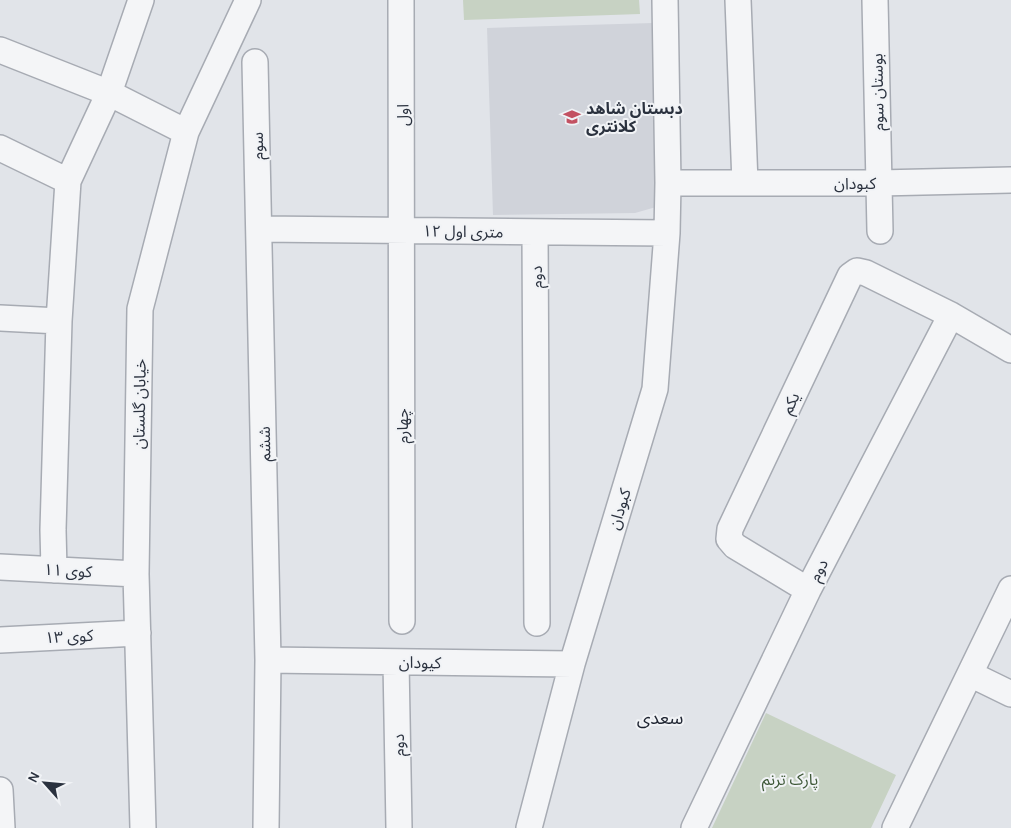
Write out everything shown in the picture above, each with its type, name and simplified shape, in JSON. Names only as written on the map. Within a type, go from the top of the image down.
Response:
[{"type":"street","points":[[54,570],[53,530],[59,321],[68,181],[109,94],[141,0]]},
{"type":"street","name":"خیابان گلستان","points":[[144,828],[136,574],[140,309],[186,132],[248,0]]},
{"type":"street","name":"اول","points":[[401,0],[402,230]]},
{"type":"street","name":"کبودان","points":[[529,828],[572,664],[655,389],[667,233],[665,0]]},
{"type":"street","points":[[738,0],[745,183]]},
{"type":"street","name":"بوستان سوم","points":[[875,0],[880,232]]},
{"type":"street","points":[[0,50],[109,94],[186,132]]},
{"type":"street","name":"سوم","points":[[255,62],[259,229]]},
{"type":"street","points":[[0,148],[68,181]]},
{"type":"street","name":"کبودان","points":[[668,183],[879,183],[1011,180]]},
{"type":"street","name":"۱۲ متری اول","points":[[259,229],[667,233]]},
{"type":"street","name":"ششم","points":[[259,229],[268,660]]},
{"type":"street","name":"چهارم","points":[[402,230],[402,621]]},
{"type":"street","name":"دوم","points":[[535,232],[537,623]]},
{"type":"street","name":"یکم","points":[[808,590],[735,546],[728,539],[730,529],[850,276],[857,271],[866,272],[950,316]]},
{"type":"street","points":[[950,316],[1011,350]]},
{"type":"street","name":"دوم","points":[[694,828],[808,590],[950,316]]},
{"type":"street","points":[[0,318],[59,321]]},
{"type":"street","name":"کوی ۱۱","points":[[0,567],[136,574]]},
{"type":"street","points":[[895,828],[1011,589]]},
{"type":"street","name":"کوی ۱۳","points":[[0,640],[138,633]]},
{"type":"street","points":[[266,828],[268,660]]},
{"type":"street","name":"کیودان","points":[[268,660],[572,664]]},
{"type":"street","name":"دوم","points":[[396,662],[400,828]]},
{"type":"street","points":[[970,674],[1011,694]]},
{"type":"street","points":[[0,790],[2,828]]},
{"type":"shaded area","name":"دبستان شاهد کلانتری","points":[[653,23],[656,207],[635,213],[493,215],[487,28]]},
{"type":"green space","points":[[463,0],[639,0],[640,14],[464,20]]},
{"type":"green space","name":"پارک ترنم","points":[[766,713],[896,775],[871,828],[712,828]]},
{"type":"place","name":"دبستان شاهد کلانتری","points":[[572,117]]},
{"type":"district","name":"سعدی","points":[[660,718]]}]
